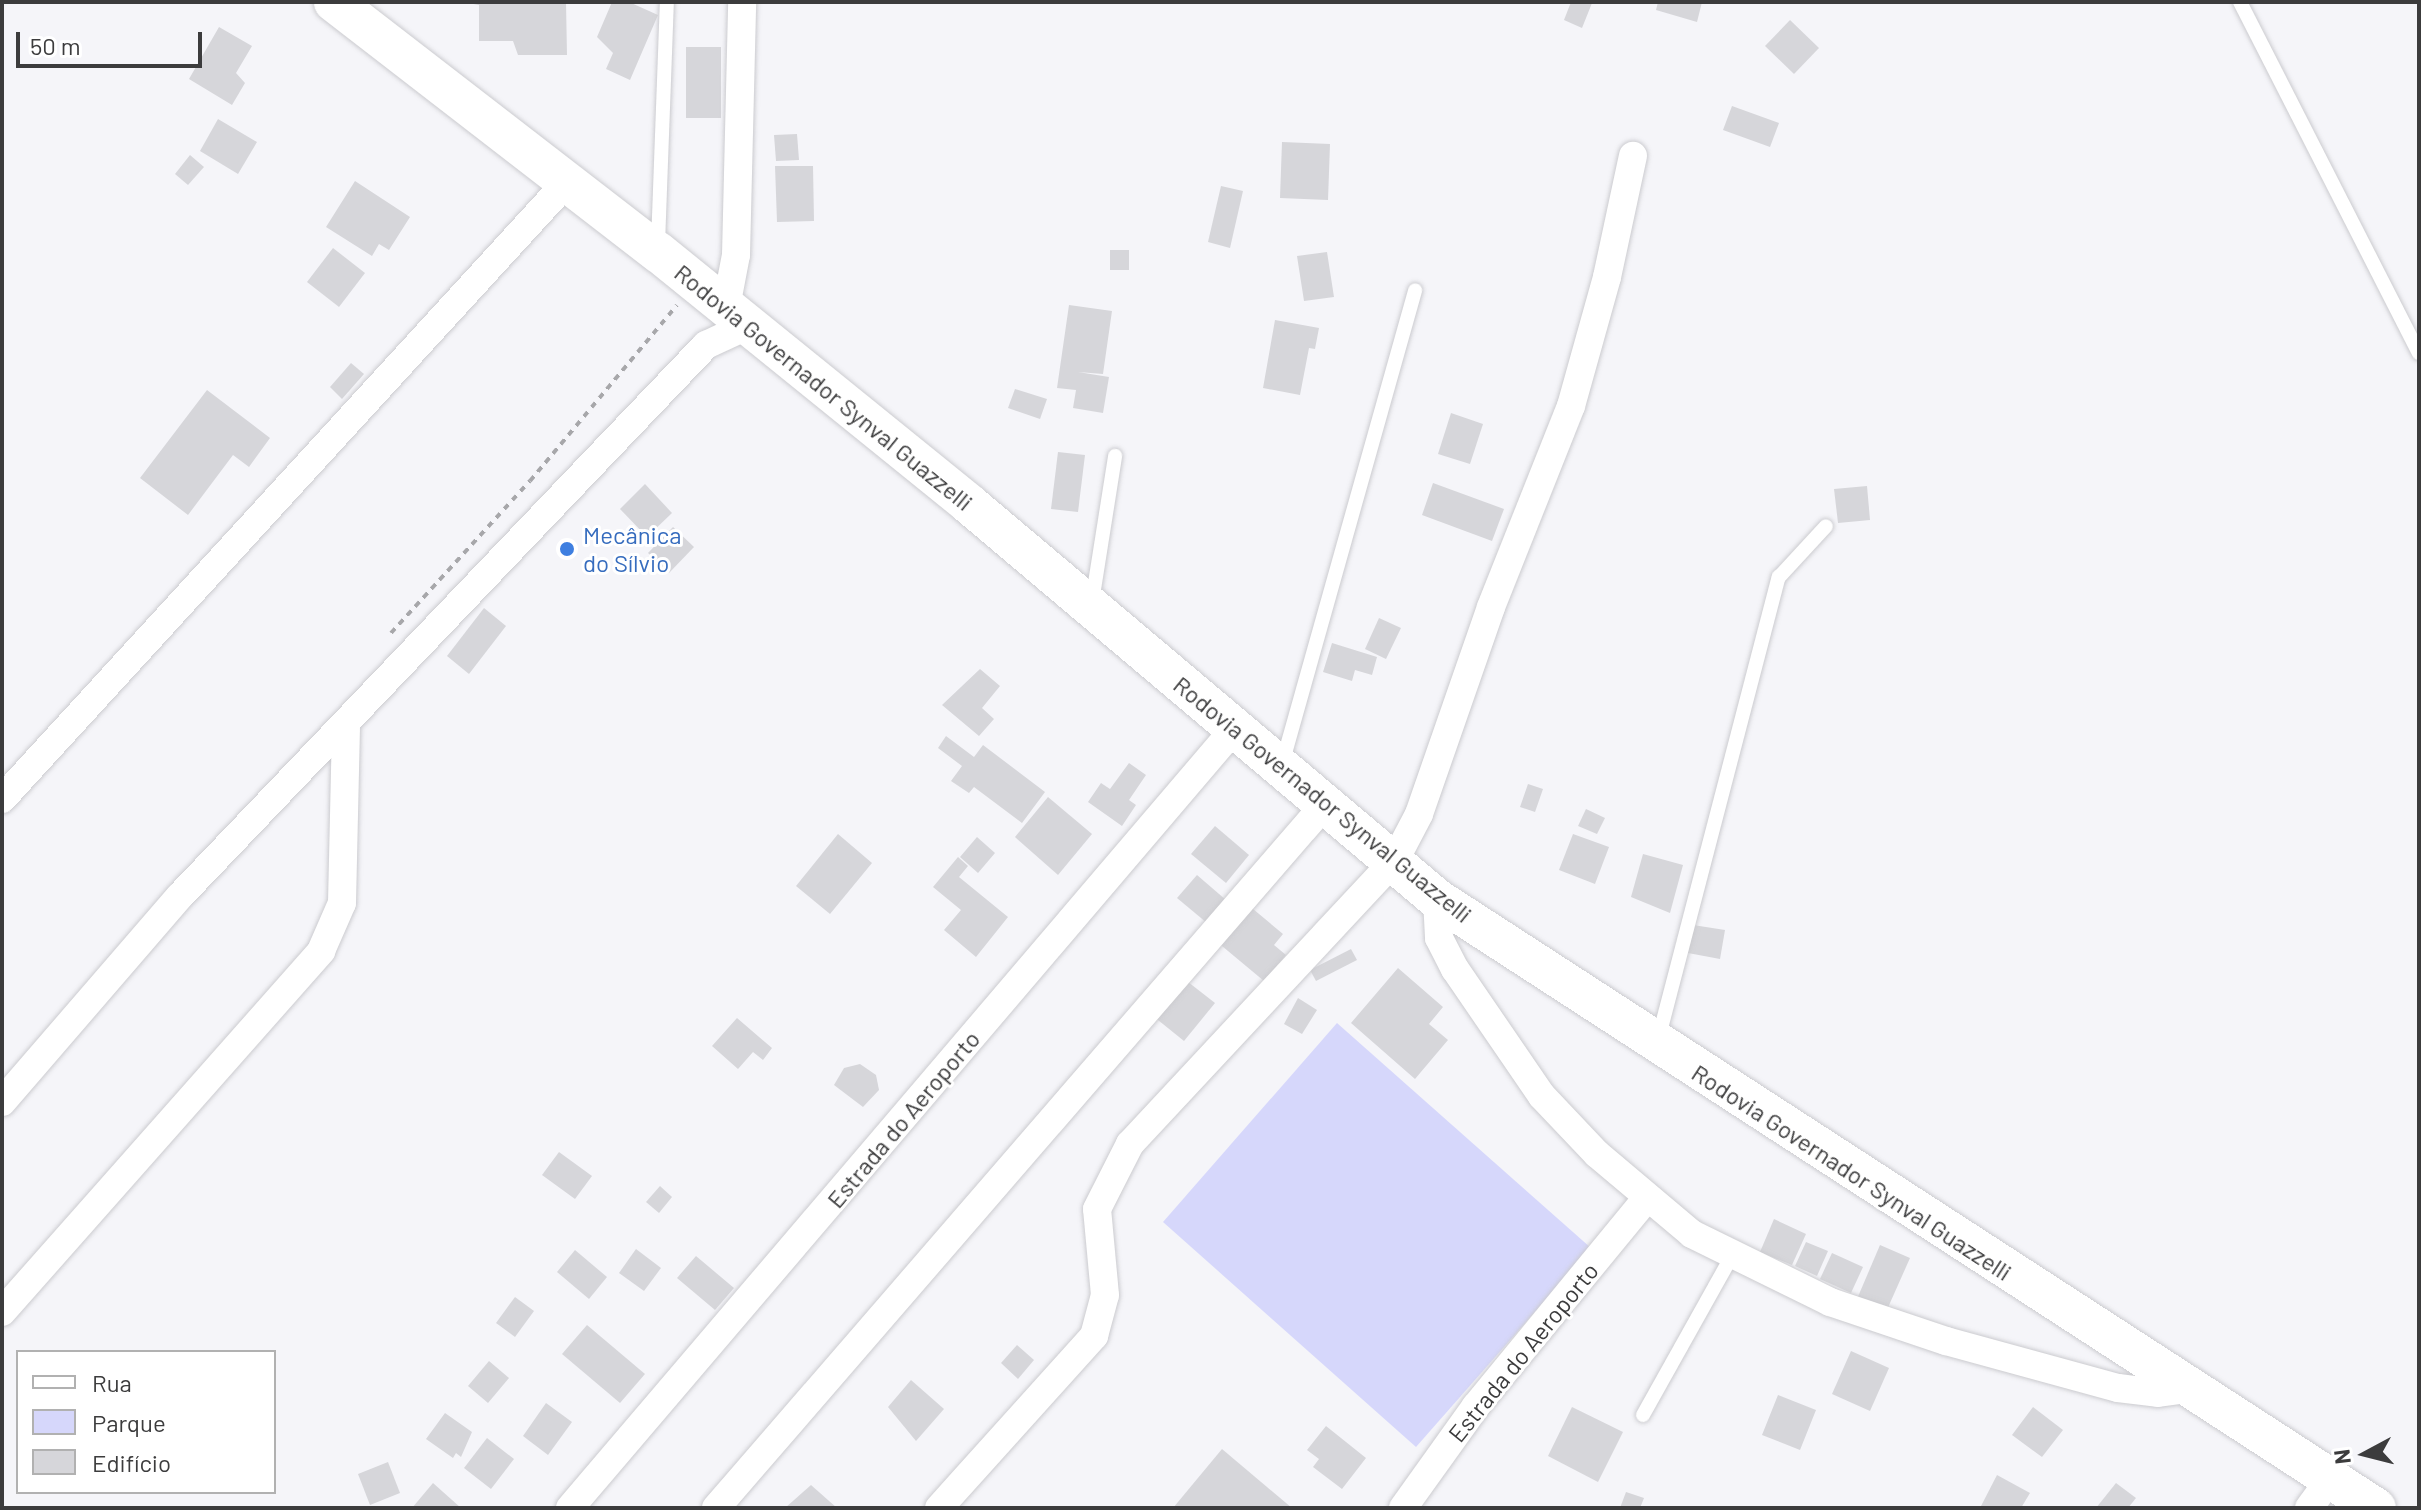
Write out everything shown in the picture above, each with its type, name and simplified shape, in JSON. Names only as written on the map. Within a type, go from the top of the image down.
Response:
[{"type":"main road","name":"Rodovia Governador Synval Guazzelli","points":[[334,2],[371,16],[566,183],[658,252],[1091,607],[1395,860],[1437,899],[2186,1389],[2319,1494],[2376,1508]]},
{"type":"street","points":[[2,1102],[180,896],[346,727],[706,345],[723,306],[736,255],[742,2]]},
{"type":"street","points":[[939,1508],[1094,1336],[1105,1295],[1097,1209],[1130,1144],[1395,860],[1419,814],[1491,607],[1571,406],[1607,277],[1633,156]]},
{"type":"street","points":[[2,799],[566,183]]},
{"type":"street","points":[[2,1312],[321,951],[342,903],[346,727]]},
{"type":"street","name":"Estrada do Aeroporto","points":[[570,1508],[1235,728]]},
{"type":"street","points":[[716,1508],[1326,803]]},
{"type":"street","points":[[1437,899],[1439,938],[1491,1028],[1542,1096],[1646,1199],[1732,1256],[1830,1302],[2043,1370],[2131,1390],[2186,1389]]},
{"type":"street","name":"Estrada do Aeroporto","points":[[1403,1508],[1476,1406],[1646,1199]]},
{"type":"lane","points":[[658,252],[667,2]]},
{"type":"lane","points":[[2240,2],[2419,353]]},
{"type":"lane","points":[[1281,767],[1415,290]]},
{"type":"lane","points":[[1091,607],[1115,456]]},
{"type":"lane","points":[[1657,1045],[1779,577],[1826,526]]},
{"type":"lane","points":[[1643,1415],[1732,1256]]},
{"type":"path","points":[[381,645],[530,481],[723,306]]},
{"type":"green space","points":[[1337,1023],[1591,1248],[1416,1447],[1163,1222]]},
{"type":"building","points":[[462,2],[566,2],[567,55],[518,55],[513,41],[479,41],[479,5]]},
{"type":"building","points":[[612,2],[629,2],[658,15],[630,80],[606,69],[613,53],[597,37]]},
{"type":"building","points":[[1571,2],[1592,3],[1582,28],[1564,20]]},
{"type":"building","points":[[1658,2],[1702,2],[1697,22],[1656,10]]},
{"type":"building","points":[[1790,20],[1819,48],[1794,74],[1765,46]]},
{"type":"building","points":[[219,27],[252,46],[236,73],[245,83],[232,105],[189,79]]},
{"type":"building","points":[[686,47],[721,47],[721,118],[686,118]]},
{"type":"building","points":[[1732,106],[1779,123],[1770,147],[1723,130]]},
{"type":"building","points":[[218,119],[257,142],[238,174],[200,151]]},
{"type":"building","points":[[797,134],[799,160],[776,161],[774,135]]},
{"type":"building","points":[[1282,142],[1330,144],[1328,200],[1280,198]]},
{"type":"building","points":[[190,155],[204,167],[188,185],[175,174]]},
{"type":"building","points":[[775,166],[813,166],[814,221],[777,222]]},
{"type":"building","points":[[355,181],[410,217],[389,250],[379,244],[372,256],[326,227]]},
{"type":"building","points":[[1221,186],[1243,191],[1230,248],[1208,242]]},
{"type":"building","points":[[333,248],[365,273],[339,307],[307,282]]},
{"type":"building","points":[[1110,250],[1129,250],[1129,270],[1110,270]]},
{"type":"building","points":[[1327,252],[1334,297],[1304,301],[1297,256]]},
{"type":"building","points":[[1069,305],[1112,311],[1103,374],[1078,372],[1109,377],[1103,413],[1073,408],[1076,390],[1057,388]]},
{"type":"building","points":[[1275,320],[1319,328],[1315,349],[1309,348],[1300,395],[1263,388]]},
{"type":"building","points":[[351,363],[364,374],[342,399],[330,387]]},
{"type":"building","points":[[1015,389],[1047,399],[1040,419],[1008,408]]},
{"type":"building","points":[[207,390],[270,438],[249,467],[233,455],[188,515],[140,478]]},
{"type":"building","points":[[1451,413],[1483,424],[1470,464],[1438,454]]},
{"type":"building","points":[[1058,452],[1085,455],[1078,512],[1051,509]]},
{"type":"building","points":[[1433,483],[1504,509],[1492,541],[1422,515]]},
{"type":"building","points":[[645,484],[672,513],[647,537],[620,509]]},
{"type":"building","points":[[1867,486],[1870,520],[1838,523],[1834,489]]},
{"type":"building","points":[[673,527],[694,547],[669,573],[648,553]]},
{"type":"building","points":[[484,608],[506,626],[469,674],[447,656]]},
{"type":"building","points":[[1379,618],[1401,628],[1386,659],[1365,649]]},
{"type":"building","points":[[1332,643],[1377,657],[1372,675],[1355,670],[1352,681],[1323,672]]},
{"type":"building","points":[[980,669],[1000,686],[982,708],[994,719],[979,736],[942,705]]},
{"type":"building","points":[[946,736],[974,757],[983,745],[1045,792],[1022,823],[974,787],[969,793],[951,781],[962,766],[938,748]]},
{"type":"building","points":[[1129,763],[1146,775],[1129,800],[1136,805],[1122,826],[1088,802],[1101,783],[1110,789]]},
{"type":"building","points":[[1528,784],[1543,789],[1535,812],[1520,807]]},
{"type":"building","points":[[1048,797],[1092,834],[1058,875],[1015,837]]},
{"type":"building","points":[[1586,809],[1605,818],[1597,834],[1578,826]]},
{"type":"building","points":[[1215,826],[1249,855],[1226,883],[1191,854]]},
{"type":"building","points":[[838,834],[872,863],[830,914],[796,886]]},
{"type":"building","points":[[1573,834],[1609,847],[1595,884],[1559,870]]},
{"type":"building","points":[[977,837],[995,853],[978,873],[960,857]]},
{"type":"building","points":[[1643,854],[1683,865],[1670,913],[1631,897]]},
{"type":"building","points":[[958,857],[968,866],[959,877],[1008,917],[976,957],[944,930],[961,910],[933,887]]},
{"type":"building","points":[[1197,875],[1226,900],[1207,923],[1177,898]]},
{"type":"building","points":[[1247,904],[1283,934],[1274,945],[1286,955],[1264,981],[1216,941]]},
{"type":"building","points":[[1693,925],[1725,930],[1720,959],[1688,953]]},
{"type":"building","points":[[1351,949],[1357,960],[1316,981],[1310,970]]},
{"type":"building","points":[[1398,968],[1443,1007],[1429,1024],[1448,1040],[1415,1079],[1351,1023]]},
{"type":"building","points":[[1183,978],[1215,1003],[1184,1041],[1153,1016]]},
{"type":"building","points":[[1298,998],[1317,1010],[1302,1034],[1284,1024]]},
{"type":"building","points":[[737,1018],[772,1048],[763,1060],[753,1052],[738,1069],[712,1046]]},
{"type":"building","points":[[860,1064],[876,1075],[879,1090],[863,1107],[834,1085],[844,1068]]},
{"type":"building","points":[[559,1152],[592,1176],[575,1199],[542,1175]]},
{"type":"building","points":[[660,1186],[672,1197],[659,1213],[646,1202]]},
{"type":"building","points":[[1774,1219],[1806,1234],[1792,1265],[1760,1252]]},
{"type":"building","points":[[1806,1242],[1828,1251],[1817,1276],[1795,1266]]},
{"type":"building","points":[[1880,1245],[1910,1258],[1886,1312],[1857,1299]]},
{"type":"building","points":[[636,1249],[661,1268],[644,1291],[619,1273]]},
{"type":"building","points":[[575,1250],[607,1277],[589,1299],[557,1272]]},
{"type":"building","points":[[1832,1253],[1863,1267],[1851,1293],[1820,1279]]},
{"type":"building","points":[[696,1256],[734,1288],[715,1310],[677,1278]]},
{"type":"building","points":[[515,1297],[534,1311],[515,1337],[496,1323]]},
{"type":"building","points":[[587,1325],[645,1374],[620,1403],[562,1354]]},
{"type":"building","points":[[1017,1345],[1034,1360],[1018,1379],[1001,1363]]},
{"type":"building","points":[[1851,1351],[1889,1368],[1870,1411],[1832,1394]]},
{"type":"building","points":[[489,1361],[509,1378],[488,1403],[468,1386]]},
{"type":"building","points":[[911,1380],[944,1409],[916,1441],[888,1407]]},
{"type":"building","points":[[1778,1395],[1816,1410],[1800,1450],[1762,1435]]},
{"type":"building","points":[[546,1403],[572,1422],[548,1455],[523,1436]]},
{"type":"building","points":[[1572,1407],[1623,1432],[1598,1482],[1548,1456]]},
{"type":"building","points":[[2033,1407],[2063,1430],[2042,1457],[2012,1435]]},
{"type":"building","points":[[445,1413],[472,1432],[461,1457],[456,1453],[453,1458],[426,1439]]},
{"type":"building","points":[[1326,1426],[1366,1458],[1342,1489],[1313,1467],[1319,1459],[1307,1450]]},
{"type":"building","points":[[487,1438],[514,1459],[491,1489],[464,1468]]},
{"type":"building","points":[[1222,1449],[1292,1508],[1173,1508]]},
{"type":"building","points":[[388,1462],[400,1493],[370,1505],[358,1474]]},
{"type":"building","points":[[1997,1475],[2030,1493],[2021,1508],[1980,1508]]},
{"type":"building","points":[[433,1483],[461,1508],[412,1508]]},
{"type":"building","points":[[2116,1483],[2136,1498],[2128,1508],[2096,1508]]},
{"type":"building","points":[[811,1485],[837,1508],[785,1508]]},
{"type":"building","points":[[1626,1492],[1644,1498],[1640,1508],[1620,1508]]},
{"type":"place","name":"Mecânica do Sílvio","points":[[567,549]]}]
